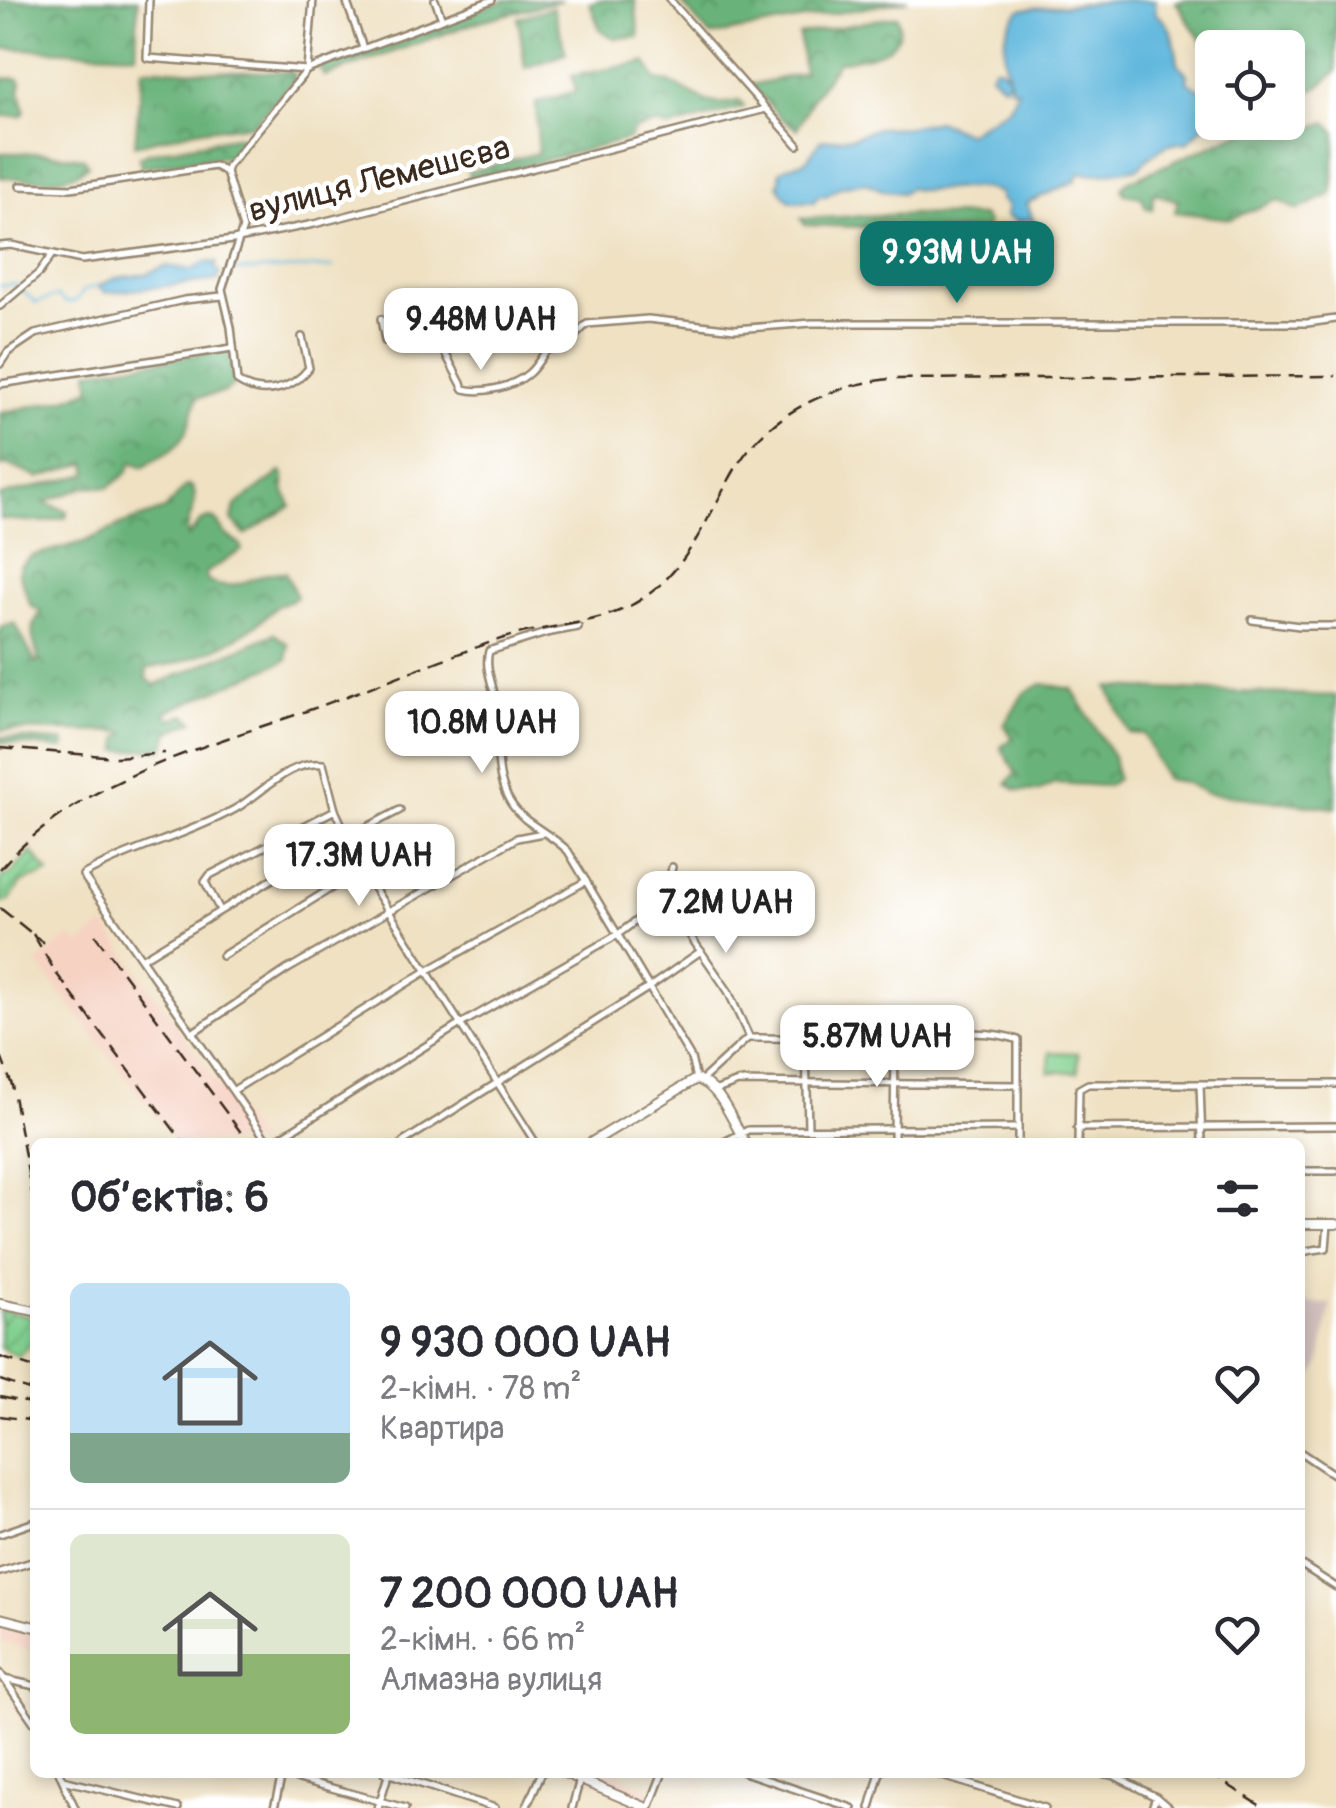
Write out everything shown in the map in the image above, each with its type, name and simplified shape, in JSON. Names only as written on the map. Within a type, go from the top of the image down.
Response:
[{"type":"main road","points":[[599,1138],[699,1079],[714,1091],[742,1138]]},
{"type":"main road","points":[[1305,1224],[1332,1224]]},
{"type":"main road","points":[[0,1304],[30,1310]]},
{"type":"main road","points":[[0,1618],[30,1627]]},
{"type":"main road","points":[[580,1778],[648,1808]]},
{"type":"street","points":[[149,0],[146,58],[308,70],[492,0]]},
{"type":"street","points":[[302,337],[309,368],[299,381],[267,391],[248,389],[237,381],[231,327],[222,296],[242,228],[226,172],[308,70],[313,0]]},
{"type":"street","points":[[346,0],[363,48]]},
{"type":"street","points":[[435,0],[442,19]]},
{"type":"street","points":[[670,0],[798,144]]},
{"type":"street","name":"вулиця Лемешєва","points":[[0,246],[11,244],[72,260],[232,240],[314,224],[766,109]]},
{"type":"street","name":"вулиця Лемешєва","points":[[20,186],[71,188],[215,166],[226,172]]},
{"type":"street","points":[[0,306],[39,273],[52,255]]},
{"type":"street","points":[[0,364],[8,352],[34,334],[184,300],[222,296]]},
{"type":"street","points":[[381,319],[385,341],[392,345],[427,343],[442,347],[464,388],[476,392],[532,372],[550,346],[568,343],[587,324],[648,319],[734,329],[812,324],[1307,323],[1336,319]]},
{"type":"street","points":[[0,384],[232,348]]},
{"type":"street","points":[[1252,620],[1336,626]]},
{"type":"street","points":[[578,627],[546,632],[488,651],[486,662],[498,723],[496,762],[507,798],[523,818],[568,851],[691,1058],[699,1079],[748,1037],[1008,1036],[1018,1040],[1018,1138]]},
{"type":"street","points":[[268,1138],[83,875],[117,856],[187,832],[236,809],[296,767],[311,763],[323,764],[335,810],[362,868],[532,1138]]},
{"type":"street","points":[[220,910],[205,882],[210,876],[335,810]]},
{"type":"street","points":[[142,959],[347,836],[400,810]]},
{"type":"street","points":[[192,1033],[288,969],[516,838],[546,832]]},
{"type":"street","points":[[277,1138],[459,1025],[617,935],[665,899],[672,866]]},
{"type":"street","points":[[222,956],[362,868]]},
{"type":"street","points":[[234,1090],[426,972],[586,881]]},
{"type":"street","points":[[665,899],[728,991],[748,1037]]},
{"type":"street","points":[[409,1138],[701,951]]},
{"type":"street","points":[[808,1128],[806,1048],[811,1038]]},
{"type":"street","points":[[894,1138],[895,1038]]},
{"type":"street","points":[[714,1091],[738,1082],[1018,1085]]},
{"type":"street","points":[[1078,1138],[1079,1089],[1088,1084],[1336,1084]]},
{"type":"street","points":[[1200,1084],[1202,1138]]},
{"type":"street","points":[[1077,1128],[1336,1126]]},
{"type":"street","points":[[732,1138],[748,1130],[1018,1128]]},
{"type":"street","points":[[1305,1171],[1336,1170]]},
{"type":"street","points":[[1305,1251],[1326,1248],[1332,1224]]},
{"type":"street","points":[[1305,1455],[1336,1476]]},
{"type":"street","points":[[0,1534],[30,1524]]},
{"type":"street","points":[[0,1572],[30,1563]]},
{"type":"street","points":[[1305,1567],[1336,1587]]},
{"type":"street","points":[[2,1676],[30,1684]]},
{"type":"street","points":[[2,1676],[30,1715]]},
{"type":"street","points":[[274,1808],[281,1778]]},
{"type":"street","points":[[297,1778],[405,1808]]},
{"type":"street","points":[[378,1808],[386,1778]]},
{"type":"street","points":[[402,1778],[495,1808]]},
{"type":"street","points":[[526,1808],[539,1778]]},
{"type":"street","points":[[572,1808],[576,1778]]},
{"type":"street","points":[[648,1808],[660,1778]]},
{"type":"street","points":[[762,1778],[852,1808]]},
{"type":"street","points":[[870,1808],[878,1778]]},
{"type":"street","points":[[949,1778],[1045,1808]]},
{"type":"street","points":[[1117,1778],[1169,1808]]},
{"type":"street","points":[[63,1780],[74,1808]]},
{"type":"street","points":[[63,1780],[178,1808]]},
{"type":"street","points":[[1152,1808],[1156,1798]]},
{"type":"shaded area","points":[[105,925],[257,1138],[172,1138],[37,962],[71,936],[79,945]]},
{"type":"shaded area","points":[[1305,1303],[1331,1304],[1319,1367],[1305,1388]]},
{"type":"shaded area","points":[[0,1622],[30,1631],[30,1650],[0,1641]]},
{"type":"shaded area","points":[[587,1778],[624,1778],[655,1792],[651,1804]]},
{"type":"green space","points":[[0,0],[138,0],[136,54],[0,48]]},
{"type":"green space","points":[[505,0],[562,0],[480,21],[325,76],[319,69]]},
{"type":"green space","points":[[635,0],[639,37],[614,38],[600,30],[590,3]]},
{"type":"green space","points":[[679,0],[908,0],[710,36]]},
{"type":"green space","points":[[1336,0],[1336,72],[1305,92],[1305,30],[1195,31],[1176,2]]},
{"type":"green space","points":[[553,7],[566,54],[525,68],[518,18]]},
{"type":"green space","points":[[897,16],[897,39],[891,46],[872,55],[838,62],[797,129],[782,119],[751,85],[804,73],[799,35]]},
{"type":"green space","points":[[646,62],[656,80],[704,100],[739,101],[744,107],[670,128],[656,124],[634,130],[629,139],[470,179],[468,172],[538,153],[536,103],[576,91],[572,76]]},
{"type":"green space","points":[[142,69],[294,72],[295,79],[252,125],[196,130],[135,145]]},
{"type":"green space","points":[[0,79],[21,81],[25,112],[21,116],[0,116]]},
{"type":"green space","points":[[1327,122],[1336,133],[1332,194],[1297,210],[1277,200],[1231,219],[1175,212],[1178,201],[1153,193],[1152,209],[1146,208],[1142,197],[1124,194],[1122,188],[1127,182],[1223,140],[1305,140],[1305,130]]},
{"type":"green space","points":[[242,137],[243,141],[232,156],[141,167],[139,157],[148,153]]},
{"type":"green space","points":[[0,153],[83,158],[88,165],[59,178],[0,177]]},
{"type":"green space","points":[[913,214],[982,216],[987,222],[986,229],[881,232],[867,227],[805,225],[801,219]]},
{"type":"green space","points":[[229,350],[234,385],[225,392],[197,398],[185,434],[175,446],[143,467],[132,462],[127,473],[108,488],[88,486],[44,502],[67,511],[66,517],[44,522],[0,519],[0,496],[88,474],[87,463],[38,478],[9,465],[0,466],[0,413],[66,399],[91,389],[89,371]]},
{"type":"green space","points":[[281,472],[291,506],[245,535],[232,520],[235,506]]},
{"type":"green space","points":[[186,486],[191,486],[195,499],[188,537],[201,521],[209,518],[215,519],[225,534],[241,545],[242,550],[206,573],[207,581],[227,586],[285,572],[297,597],[277,606],[254,626],[217,648],[146,670],[147,679],[155,685],[274,634],[288,644],[287,660],[168,711],[171,719],[185,715],[194,721],[169,732],[164,748],[119,751],[119,738],[124,732],[0,730],[0,627],[15,623],[35,662],[39,662],[32,631],[41,612],[31,606],[19,574],[20,566],[32,556],[84,542],[165,510]]},
{"type":"green space","points":[[1042,684],[1072,689],[1113,757],[1117,779],[1107,786],[1054,783],[1039,791],[1016,790],[1007,783],[1016,773],[1001,747],[1013,738],[1004,725],[1024,693]]},
{"type":"green space","points":[[1108,687],[1336,696],[1336,808],[1206,793],[1184,782],[1165,779],[1144,734],[1129,733]]},
{"type":"green space","points":[[0,737],[64,742],[65,746],[63,749],[0,742]]},
{"type":"green space","points":[[32,852],[49,873],[22,882],[9,901],[0,903],[0,880]]},
{"type":"green space","points":[[1050,1052],[1078,1053],[1078,1072],[1049,1072]]},
{"type":"green space","points":[[0,1310],[30,1316],[30,1343],[18,1356],[0,1348]]},
{"type":"water","points":[[1155,0],[1156,14],[1170,29],[1178,63],[1188,75],[1187,82],[1195,86],[1195,135],[1187,143],[1166,146],[1138,168],[1079,173],[1076,181],[1027,203],[1034,222],[1019,222],[1006,216],[1008,206],[1000,199],[1000,193],[989,189],[909,188],[902,193],[884,191],[865,182],[819,195],[814,202],[792,202],[782,192],[779,173],[806,161],[821,140],[937,121],[967,133],[1009,107],[1018,89],[1011,88],[1009,77],[1003,85],[990,73],[995,67],[1002,68],[1008,76],[1005,40],[1021,9]]},
{"type":"water","points":[[206,262],[217,263],[218,280],[106,293],[97,286],[167,266],[192,270]]},
{"type":"waterway","points":[[232,271],[333,267]]},
{"type":"waterway","points":[[0,286],[15,284],[36,303],[57,296],[66,303],[76,301],[84,290],[98,286]]},
{"type":"railway","points":[[0,869],[32,837],[67,811],[145,770],[480,646],[628,607],[648,595],[680,563],[751,447],[784,417],[823,396],[889,379],[1336,376]]},
{"type":"railway","points":[[0,748],[116,757],[165,753]]},
{"type":"railway","points":[[0,908],[44,943]]},
{"type":"railway","points":[[33,934],[56,973],[180,1138]]},
{"type":"railway","points":[[95,935],[245,1138]]},
{"type":"railway","points":[[0,1054],[12,1085],[30,1184]]},
{"type":"railway","points":[[0,1357],[30,1366]]},
{"type":"railway","points":[[0,1380],[30,1390]]},
{"type":"railway","points":[[0,1397],[30,1403]]},
{"type":"railway","points":[[0,1416],[30,1420]]},
{"type":"railway","points":[[1217,1778],[1264,1808]]}]
